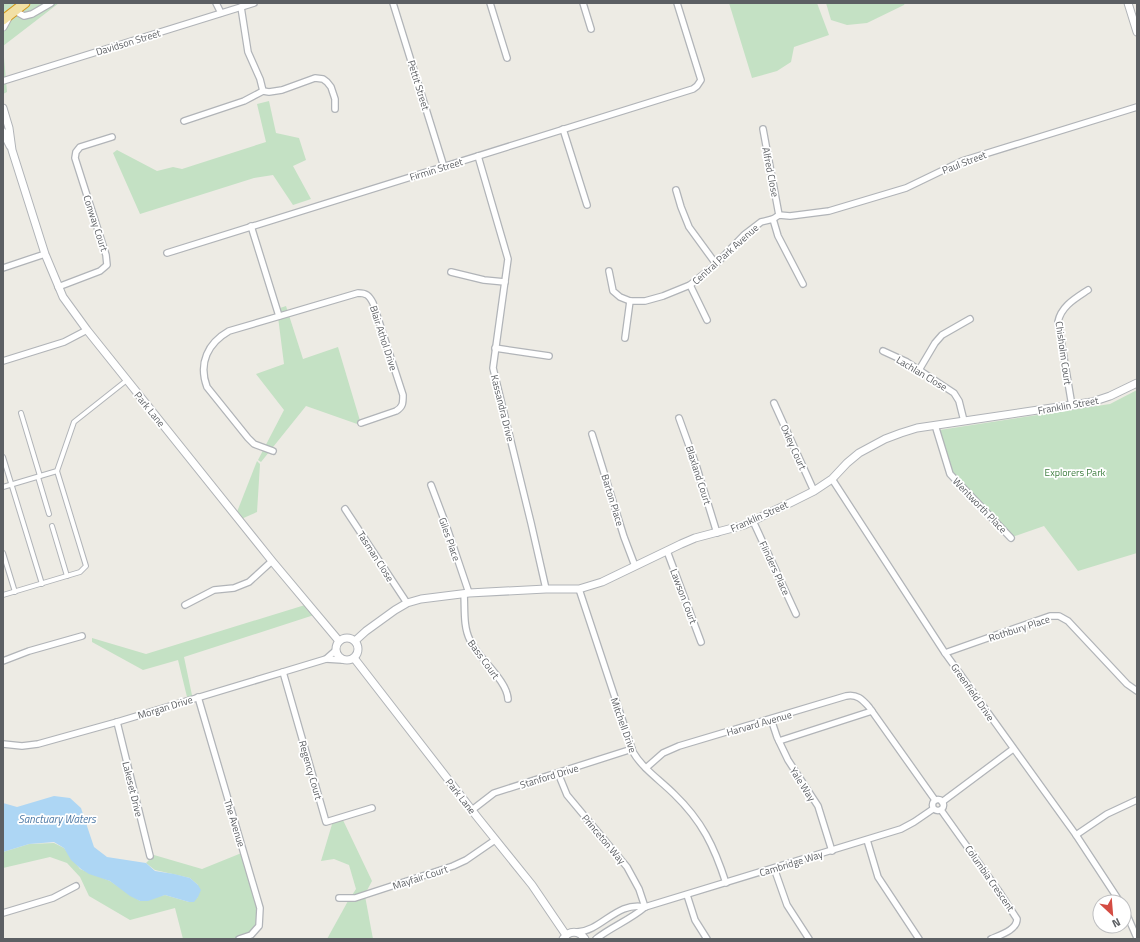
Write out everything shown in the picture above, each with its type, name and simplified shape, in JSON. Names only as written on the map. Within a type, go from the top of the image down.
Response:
[{"type":"highway","points":[[10,15],[25,3]]},
{"type":"street","points":[[3,27],[10,15],[24,16],[32,14],[51,3]]},
{"type":"street","points":[[216,3],[221,13]]},
{"type":"street","name":"Davidson Street","points":[[3,81],[254,3]]},
{"type":"street","name":"Pettit Street","points":[[393,3],[444,167]]},
{"type":"street","points":[[490,3],[507,58]]},
{"type":"street","points":[[583,3],[591,29]]},
{"type":"street","name":"Firmin Street","points":[[166,253],[687,91],[698,86],[701,80],[677,3]]},
{"type":"street","points":[[1128,3],[1137,32]]},
{"type":"street","points":[[241,7],[248,52],[257,72],[263,91]]},
{"type":"street","points":[[184,121],[244,101],[263,91],[275,92],[315,78],[322,79],[327,82],[334,93],[335,109]]},
{"type":"street","name":"Paul Street","points":[[780,215],[790,216],[829,211],[906,188],[962,161],[1137,107]]},
{"type":"street","name":"Park Lane","points":[[3,108],[9,128],[12,150]]},
{"type":"street","points":[[563,129],[587,205]]},
{"type":"street","name":"Alfred Close","points":[[762,129],[780,215]]},
{"type":"street","name":"Park Lane","points":[[3,132],[12,150],[45,254],[63,297],[87,330],[272,561],[339,641]]},
{"type":"street","name":"Conway Court","points":[[58,287],[100,271],[107,265],[106,255],[75,158],[74,150],[112,137]]},
{"type":"street","name":"Kassandra Drive","points":[[478,156],[508,259],[493,368],[532,524],[546,589]]},
{"type":"street","points":[[676,190],[689,227],[716,264]]},
{"type":"street","name":"Central Park Avenue","points":[[630,301],[645,301],[663,296],[690,285],[716,264],[744,235],[761,222],[773,219],[780,215]]},
{"type":"street","points":[[773,219],[778,236],[803,284]]},
{"type":"street","points":[[251,226],[279,316]]},
{"type":"street","points":[[3,268],[45,254]]},
{"type":"street","points":[[609,271],[613,291],[620,297],[630,301],[625,338]]},
{"type":"street","points":[[452,272],[484,280],[505,282]]},
{"type":"street","points":[[690,285],[707,320]]},
{"type":"street","name":"Chisholm Court","points":[[1072,406],[1058,322],[1060,314],[1064,308],[1088,290]]},
{"type":"street","name":"Blair Athol Drive","points":[[273,451],[254,444],[207,386],[203,377],[203,366],[212,345],[220,336],[229,331],[349,294],[366,293],[370,296],[373,303],[402,395],[403,404],[396,411],[361,423]]},
{"type":"street","points":[[919,370],[935,343],[942,335],[970,319]]},
{"type":"street","points":[[3,361],[64,342],[87,330]]},
{"type":"street","points":[[495,348],[549,356]]},
{"type":"street","name":"Lachlan Close","points":[[883,351],[907,362],[954,393],[959,401],[964,421]]},
{"type":"street","points":[[3,595],[80,572],[86,566],[57,470],[74,422],[127,380]]},
{"type":"street","name":"Franklin Street","points":[[355,641],[371,627],[407,603],[436,596],[546,589],[579,589],[602,582],[695,538],[717,533],[753,521],[814,491],[832,479],[847,463],[860,453],[885,439],[912,430],[935,425],[1072,406],[1110,396],[1137,383]]},
{"type":"street","name":"Oxley Court","points":[[774,403],[814,491]]},
{"type":"street","points":[[21,413],[49,514]]},
{"type":"street","name":"Blaxland Court","points":[[679,418],[696,464],[717,533]]},
{"type":"street","name":"Wentworth Place","points":[[935,425],[950,474],[1011,538]]},
{"type":"street","name":"Barton Place","points":[[592,434],[624,537],[635,566]]},
{"type":"street","points":[[3,457],[42,584]]},
{"type":"street","points":[[3,487],[57,470]]},
{"type":"street","name":"Greenfield Drive","points":[[832,479],[945,653],[1076,835],[1115,894]]},
{"type":"street","name":"Giles Place","points":[[431,485],[445,522],[466,594]]},
{"type":"street","name":"Tasman Close","points":[[345,508],[407,603]]},
{"type":"street","name":"Flinders Place","points":[[753,521],[796,614]]},
{"type":"street","points":[[52,526],[67,576]]},
{"type":"street","name":"Lawson Court","points":[[666,551],[701,642]]},
{"type":"street","points":[[3,553],[15,592]]},
{"type":"street","points":[[185,605],[214,590],[234,588],[249,582],[272,561]]},
{"type":"street","name":"Mitchell Drive","points":[[579,589],[632,749],[638,761],[684,804],[700,826],[714,848],[726,883]]},
{"type":"street","name":"Bass Court","points":[[466,594],[466,632],[469,640],[508,692],[508,699]]},
{"type":"street","name":"Rothbury Place","points":[[945,653],[1050,616],[1059,616],[1068,621],[1127,684],[1137,691]]},
{"type":"street","points":[[3,661],[82,636]]},
{"type":"street","points":[[345,638],[355,641],[358,648],[356,656],[350,660],[342,660],[339,658],[335,651],[335,647],[339,641],[345,638]]},
{"type":"street","name":"Morgan Drive","points":[[326,659],[335,651]]},
{"type":"street","name":"Park Lane","points":[[354,658],[495,840],[532,885],[564,937]]},
{"type":"street","name":"Morgan Drive","points":[[3,744],[28,746],[117,722],[326,659],[342,660]]},
{"type":"street","name":"Regency Court","points":[[283,672],[326,822],[372,808]]},
{"type":"street","name":"Harvard Avenue","points":[[646,768],[656,758],[669,749],[854,696],[861,698],[872,711],[935,800]]},
{"type":"street","name":"The Avenue","points":[[198,697],[260,908],[260,926],[251,935],[238,939]]},
{"type":"street","points":[[779,741],[872,711]]},
{"type":"street","name":"Yale Way","points":[[771,719],[788,760],[818,806],[832,850]]},
{"type":"street","name":"Lakeset Drive","points":[[117,722],[150,856]]},
{"type":"street","name":"Stanford Drive","points":[[472,810],[494,793],[632,749]]},
{"type":"street","points":[[942,802],[1013,749]]},
{"type":"street","name":"Princeton Way","points":[[558,773],[567,795],[627,867],[636,884],[645,907]]},
{"type":"street","points":[[935,800],[942,802],[943,805],[941,810],[936,811],[933,809],[932,803],[935,800]]},
{"type":"street","points":[[1076,835],[1107,814],[1137,800]]},
{"type":"street","name":"Cambridge Way","points":[[577,932],[585,932],[590,930],[610,916],[622,910],[638,906],[645,907],[687,895],[907,827],[933,809]]},
{"type":"street","name":"Columbia Crescent","points":[[941,810],[1017,919],[1015,926],[991,939]]},
{"type":"street","name":"Mayfair Court","points":[[339,898],[355,898],[453,866],[466,860],[495,840]]},
{"type":"street","points":[[867,840],[878,877],[919,939]]},
{"type":"street","points":[[774,868],[787,905],[809,939]]},
{"type":"street","points":[[3,913],[53,898],[76,886]]},
{"type":"street","points":[[687,895],[695,920],[707,939]]},
{"type":"street","name":"Cambridge Way","points":[[596,939],[610,929],[637,914],[645,907]]},
{"type":"street","points":[[1132,926],[1137,938]]},
{"type":"street","points":[[564,937],[570,933],[577,932],[585,939]]},
{"type":"green space","points":[[3,3],[59,3],[3,46]]},
{"type":"green space","points":[[729,3],[817,3],[829,35],[794,47],[791,62],[777,71],[752,78]]},
{"type":"green space","points":[[826,3],[905,3],[904,5],[867,23],[847,25],[831,20]]},
{"type":"green space","points":[[3,46],[7,92],[3,94]]},
{"type":"green space","points":[[269,101],[276,133],[299,138],[306,160],[293,166],[311,199],[293,205],[273,175],[254,178],[140,214],[113,153],[117,150],[157,171],[173,167],[182,169],[266,142],[257,104]]},
{"type":"green space","points":[[286,306],[303,359],[338,347],[361,424],[360,425],[306,406],[261,462],[258,460],[284,410],[256,374],[284,364],[277,309]]},
{"type":"green space","name":"Explorers Park","points":[[1137,390],[1137,553],[1078,571],[1044,526],[1012,537],[950,474],[933,431],[1110,404]]},
{"type":"green space","points":[[257,461],[260,464],[257,512],[239,520],[235,517]]},
{"type":"green space","points":[[305,605],[314,615],[184,657],[193,700],[188,701],[178,660],[143,670],[92,642],[92,638],[146,654]]},
{"type":"green space","points":[[342,818],[372,881],[364,896],[349,900],[356,889],[349,865],[334,859],[321,861],[333,821]]},
{"type":"green space","points":[[54,843],[64,848],[80,869],[110,881],[140,901],[165,895],[189,902],[198,897],[198,885],[190,878],[155,870],[146,863],[154,855],[202,869],[244,852],[260,908],[259,926],[251,935],[237,939],[183,939],[175,908],[130,920],[89,896],[80,877],[67,863],[50,857],[3,868],[3,852],[29,844]]},
{"type":"green space","points":[[365,896],[373,939],[327,939],[348,901]]},
{"type":"water","name":"Sanctuary Waters","points":[[54,796],[70,798],[81,808],[94,847],[107,857],[146,863],[155,871],[190,878],[201,890],[198,897],[194,902],[165,895],[148,901],[140,901],[130,896],[110,881],[89,874],[81,869],[71,860],[64,848],[54,842],[29,844],[3,852],[3,803],[17,807]]}]
